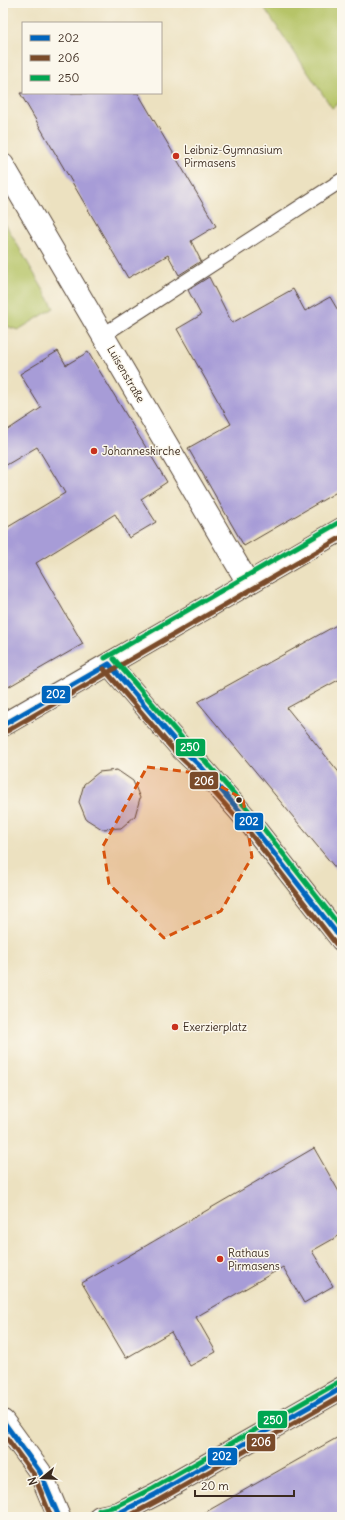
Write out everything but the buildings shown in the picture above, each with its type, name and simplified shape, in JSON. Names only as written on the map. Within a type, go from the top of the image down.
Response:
[{"type":"street","name":"Luisenstraße","points":[[3,165],[248,583]]},
{"type":"street","points":[[3,725],[342,529]]},
{"type":"street","points":[[109,664],[182,749],[201,767],[251,824],[342,940]]},
{"type":"street","points":[[100,1517],[119,1513],[156,1494],[342,1388]]},
{"type":"street","points":[[3,1421],[40,1472],[59,1517]]},
{"type":"lane","points":[[104,335],[342,180]]},
{"type":"highlighted area","points":[[147,767],[197,773],[243,799],[252,857],[221,911],[164,938],[109,884],[103,846]]},
{"type":"green space","points":[[261,3],[342,3],[342,101],[332,108]]},
{"type":"green space","points":[[3,220],[54,308],[18,330],[3,325]]},
{"type":"transit line","name":"250","points":[[105,658],[338,523]]},
{"type":"transit line","name":"206","points":[[7,731],[342,537]]},
{"type":"transit line","name":"250","points":[[114,659],[187,744],[206,762],[256,819],[342,929]]},
{"type":"transit line","name":"202","points":[[109,664],[182,749],[201,767],[251,824],[342,940]]},
{"type":"transit line","name":"202","points":[[3,725],[109,664]]},
{"type":"transit line","name":"206","points":[[104,669],[177,754],[196,772],[246,828],[336,944]]},
{"type":"transit line","name":"250","points":[[99,1510],[117,1506],[153,1488],[339,1382]]},
{"type":"transit line","name":"202","points":[[100,1517],[119,1513],[156,1494],[342,1388]]},
{"type":"transit line","name":"206","points":[[127,1517],[342,1396]]},
{"type":"transit line","name":"202","points":[[3,1421],[40,1472],[59,1517]]},
{"type":"transit line","name":"206","points":[[3,1433],[34,1475],[51,1517]]},
{"type":"place","name":"Leibniz-Gymnasium Pirmasens","points":[[176,156]]},
{"type":"place","name":"Johanneskirche","points":[[94,451]]},
{"type":"place","name":"Exerzierplatz","points":[[175,1027]]},
{"type":"place","name":"Rathaus Pirmasens","points":[[220,1259]]}]
